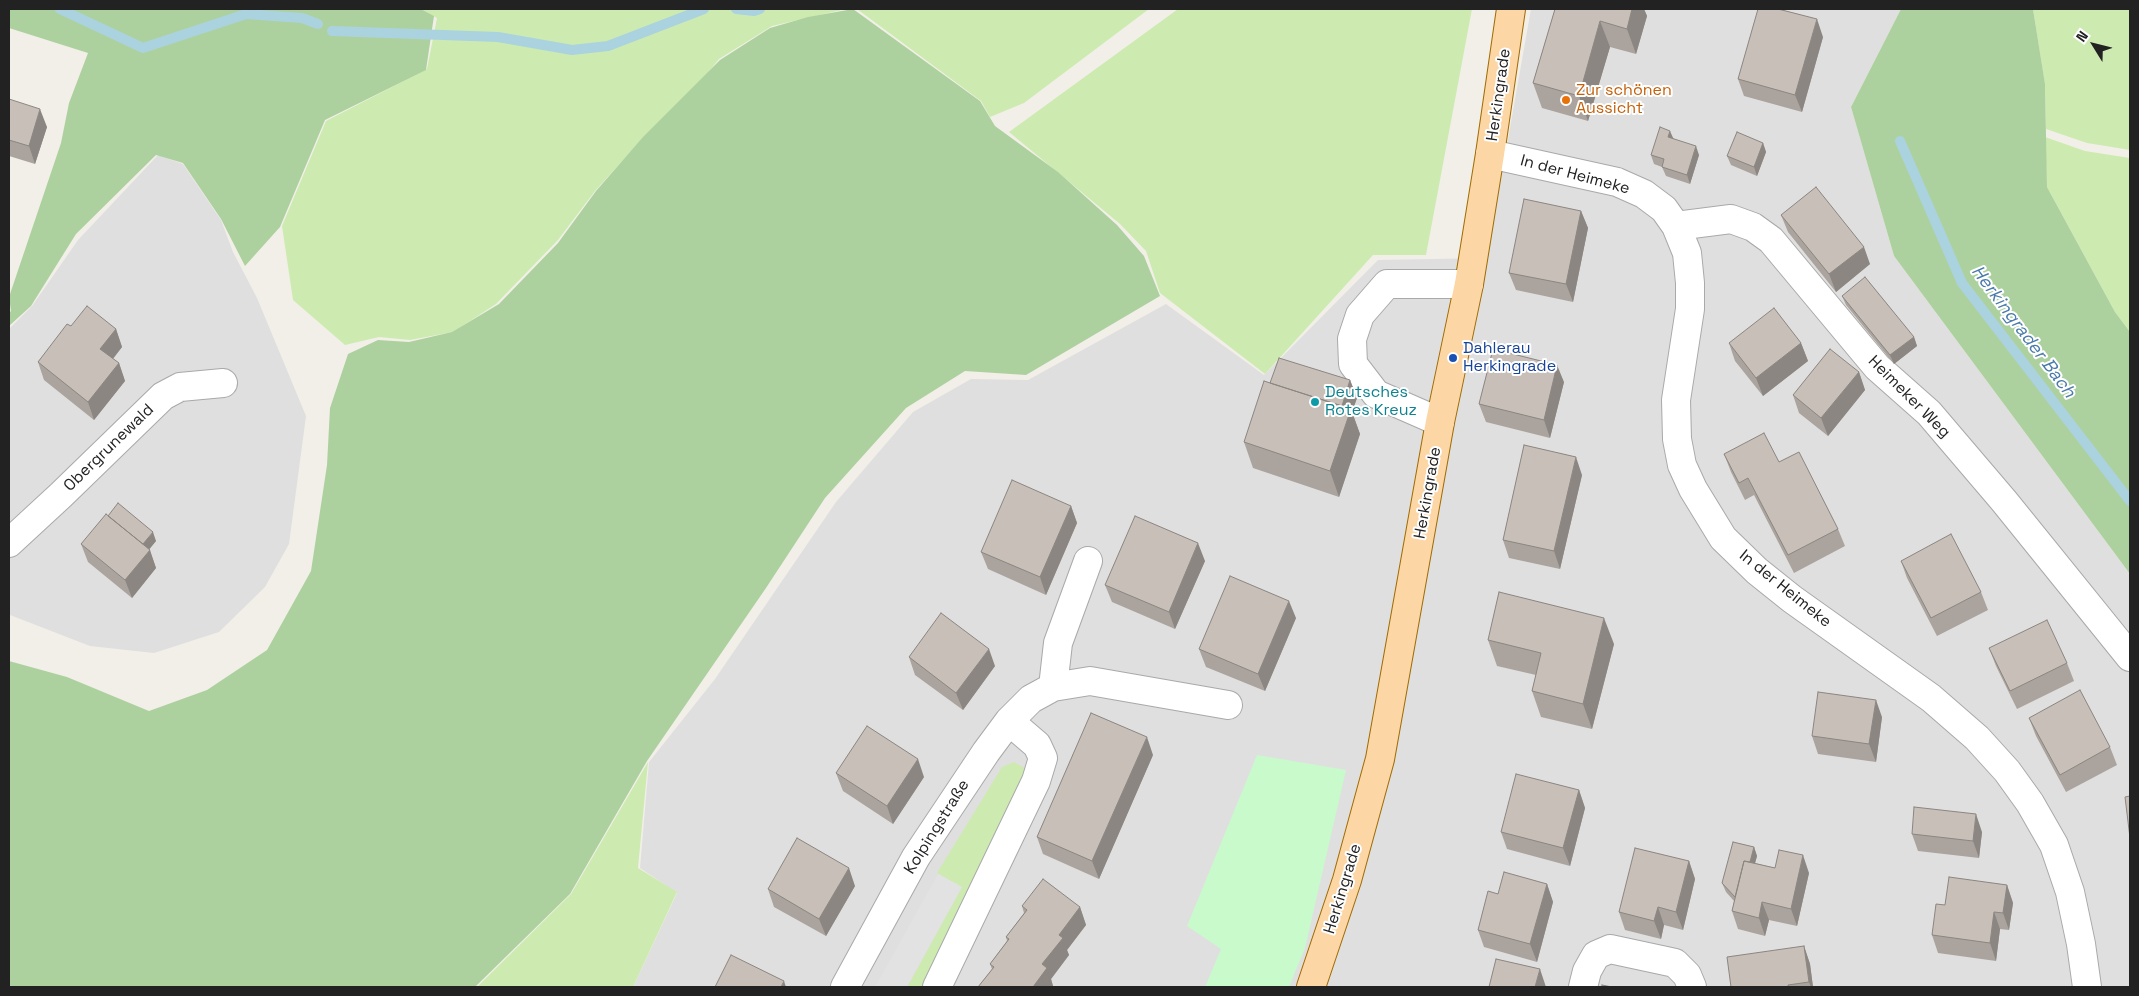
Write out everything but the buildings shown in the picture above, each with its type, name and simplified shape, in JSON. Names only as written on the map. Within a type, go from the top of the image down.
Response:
[{"type":"main road","name":"Herkingrade","points":[[1314,980],[1347,880],[1380,759],[1440,422],[1468,284],[1490,154],[1511,9]]},
{"type":"street","name":"In der Heimeke","points":[[1490,154],[1617,182],[1644,194],[1664,209],[1676,226],[1687,253],[1690,309],[1676,400],[1677,439],[1682,465],[1693,489],[1723,538],[1757,571],[1792,599],[1931,698],[1978,738],[2007,771],[2030,803],[2054,845],[2070,892],[2081,944],[2087,987]]},
{"type":"street","name":"Heimeker Weg","points":[[1676,226],[1731,219],[1753,227],[1771,240],[1877,367],[1935,420],[2004,501],[2130,657]]},
{"type":"street","points":[[1440,422],[1376,394],[1353,364],[1352,339],[1360,315],[1388,284],[1468,284]]},
{"type":"street","name":"Obergrunewald","points":[[9,543],[163,396],[180,387],[224,383]]},
{"type":"street","points":[[1053,687],[1058,643],[1088,561]]},
{"type":"street","name":"Kolpingstraße","points":[[845,987],[916,858],[986,752],[1009,721],[1031,699],[1053,687],[1090,681],[1228,705]]},
{"type":"street","points":[[937,987],[1036,781],[1043,758],[1038,745],[1009,721]]},
{"type":"street","points":[[1583,987],[1587,971],[1596,955],[1610,949],[1675,963],[1686,975],[1692,987]]},
{"type":"shaded area","points":[[1531,9],[1901,9],[1851,107],[1894,256],[2130,574],[2130,987],[633,987],[677,893],[640,868],[649,762],[715,679],[836,502],[913,412],[971,379],[1028,380],[1166,304],[1264,375],[1378,260],[1487,258]]},
{"type":"shaded area","points":[[158,155],[183,164],[221,220],[233,252],[257,298],[306,416],[289,544],[265,587],[219,632],[154,653],[90,646],[10,615],[9,617],[9,329],[32,306],[78,240]]},
{"type":"shaded area","points":[[938,874],[962,887],[907,987],[875,987]]},
{"type":"green space","points":[[9,9],[421,9],[434,16],[426,70],[325,120],[280,227],[245,266],[221,219],[183,163],[156,155],[76,234],[31,306],[9,326],[9,313],[11,311],[9,297],[61,143],[69,103],[88,53],[9,28]]},
{"type":"green space","points":[[421,9],[846,9],[772,26],[719,59],[693,91],[643,138],[595,191],[558,240],[496,304],[453,332],[410,340],[379,337],[345,345],[293,300],[282,226],[326,121],[427,69],[437,18]]},
{"type":"green space","points":[[853,9],[980,101],[995,126],[1058,172],[1117,225],[1144,256],[1160,296],[1026,375],[965,371],[906,408],[825,498],[766,588],[647,761],[570,894],[475,987],[9,987],[9,661],[67,677],[149,711],[207,690],[267,650],[311,571],[327,465],[330,408],[348,354],[378,340],[409,342],[452,332],[499,304],[558,243],[596,191],[643,137],[720,60],[770,28],[808,17]]},
{"type":"green space","points":[[857,9],[1149,9],[1024,103],[990,117],[981,101]]},
{"type":"green space","points":[[1178,9],[1472,9],[1426,255],[1373,255],[1265,374],[1160,293],[1146,251],[1120,224],[1009,132]]},
{"type":"green space","points":[[1901,9],[2033,9],[2045,84],[2047,187],[2115,312],[2130,332],[2130,574],[1894,256],[1851,107]]},
{"type":"green space","points":[[2033,9],[2130,9],[2130,150],[2087,143],[2046,129],[2045,85]]},
{"type":"green space","points":[[2045,137],[2085,151],[2130,158],[2130,332],[2115,312],[2047,187]]},
{"type":"green space","points":[[1257,755],[1346,770],[1305,948],[1289,987],[1205,987],[1221,949],[1187,926]]},
{"type":"green space","points":[[648,762],[638,868],[677,892],[633,987],[477,987],[571,894]]},
{"type":"green space","points":[[1014,762],[1028,770],[931,987],[907,987],[962,887],[937,873],[1002,767]]},
{"type":"waterway","points":[[60,9],[143,48],[246,14],[302,18],[318,24]]},
{"type":"waterway","points":[[332,31],[498,37],[572,50],[608,46],[704,9]]},
{"type":"waterway","points":[[736,9],[754,11],[760,9]]},
{"type":"waterway","name":"Herkingrader Bach","points":[[1900,141],[1962,283],[2130,501]]},
{"type":"place","name":"Zur schönen Aussicht","points":[[1566,100]]},
{"type":"place","name":"Dahlerau Herkingrade","points":[[1453,358]]},
{"type":"place","name":"Deutsches Rotes Kreuz","points":[[1315,402]]}]
